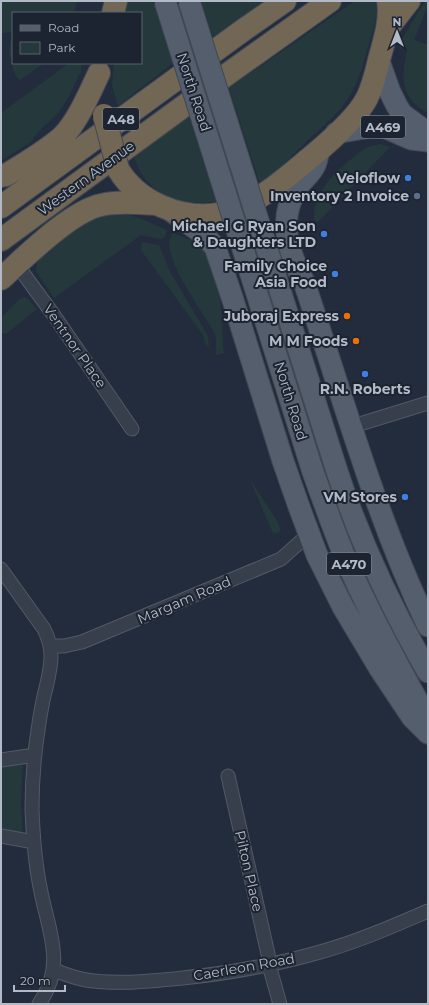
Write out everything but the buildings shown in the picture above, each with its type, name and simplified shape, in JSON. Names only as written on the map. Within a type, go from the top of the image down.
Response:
[{"type":"highway","points":[[98,12],[100,1]]},
{"type":"highway","points":[[113,12],[116,1]]},
{"type":"highway","name":"Western Avenue","points":[[1,207],[285,1]]},
{"type":"highway","name":"Western Avenue","points":[[1,240],[228,73],[330,1]]},
{"type":"highway","points":[[1,279],[55,232],[87,210],[100,205],[119,202],[164,207],[187,215],[210,215],[224,213],[239,208],[270,191],[319,150],[356,113],[367,98],[374,81],[388,28],[388,1]]},
{"type":"highway","points":[[388,28],[409,1]]},
{"type":"highway","points":[[95,66],[104,115],[118,169],[129,185],[164,207]]},
{"type":"highway","points":[[1,166],[37,142],[56,123],[75,94],[84,74],[95,66]]},
{"type":"highway","points":[[1,176],[6,175],[44,151],[63,136],[81,110],[95,66]]},
{"type":"main road","name":"North Road","points":[[165,1],[324,504],[354,575],[392,654],[428,720]]},
{"type":"main road","name":"North Road","points":[[189,1],[341,484],[378,576],[428,672]]},
{"type":"main road","name":"A469","points":[[379,61],[396,106],[406,117],[421,128],[428,140]]},
{"type":"main road","name":"A469","points":[[336,133],[366,127],[379,127],[386,128],[411,139],[428,140]]},
{"type":"main road","points":[[319,150],[315,166],[297,188],[289,204],[286,221],[286,234],[293,261],[306,287],[350,427],[390,538],[428,626]]},
{"type":"main road","points":[[164,207],[203,234],[211,242],[217,253],[283,461],[309,534],[330,583],[360,635],[412,716],[428,733]]},
{"type":"street","name":"Ventnor Place","points":[[17,265],[53,314],[132,429]]},
{"type":"street","points":[[350,427],[428,403]]},
{"type":"street","name":"Margam Road","points":[[51,646],[64,646],[82,642],[281,559],[309,534]]},
{"type":"street","points":[[1,569],[44,629],[49,638],[52,657],[42,706],[35,755],[32,809],[34,842],[40,888],[54,951],[54,970],[46,994],[39,1004]]},
{"type":"street","points":[[1,760],[35,755]]},
{"type":"street","name":"Pilton Place","points":[[228,776],[268,954],[269,965],[280,1004]]},
{"type":"street","points":[[1,836],[34,842]]},
{"type":"street","name":"Caerleon Road","points":[[54,970],[86,980],[127,981],[164,980],[218,974],[269,965],[321,952],[367,937],[428,911]]},
{"type":"green space","points":[[1,1],[77,1],[74,12],[12,12],[12,32],[1,33]]},
{"type":"green space","points":[[127,1],[153,1],[173,63],[118,106],[112,86],[114,64],[142,64],[142,12],[123,12]]},
{"type":"green space","points":[[201,1],[266,1],[213,37]]},
{"type":"green space","points":[[355,1],[375,1],[376,15],[358,79],[352,92],[343,106],[332,118],[260,184],[229,88]]},
{"type":"green space","points":[[425,1],[428,1],[428,5],[414,40],[428,45],[428,113],[419,107],[407,93],[404,69],[407,50],[400,48],[402,39]]},
{"type":"green space","points":[[12,38],[12,58],[9,55]]},
{"type":"green space","points":[[13,64],[43,64],[20,80],[14,73]]},
{"type":"green space","points":[[68,64],[82,64],[80,74],[58,113],[37,133],[32,141],[1,161],[1,113]]},
{"type":"green space","points":[[188,114],[216,202],[202,203],[177,200],[155,189],[139,170],[134,157]]},
{"type":"green space","points":[[380,144],[390,147],[319,221],[317,222],[314,220],[317,199],[328,181],[361,151],[367,147]]},
{"type":"green space","points":[[123,214],[140,218],[167,230],[165,237],[160,239],[141,235],[54,298],[36,271],[39,258],[67,234],[99,215]]},
{"type":"green space","points":[[173,233],[195,242],[204,251],[207,257],[220,292],[224,353],[216,355],[216,337],[214,332],[187,289],[175,265],[169,244]]},
{"type":"green space","points":[[142,242],[159,245],[169,270],[208,336],[209,346],[206,345],[203,335],[141,250]]},
{"type":"green space","points":[[21,298],[27,298],[37,309],[6,334],[2,333],[1,318]]},
{"type":"green space","points":[[250,479],[277,521],[281,531],[274,534]]},
{"type":"green space","points":[[23,761],[21,803],[23,835],[1,833],[1,764]]},
{"type":"place","name":"Veloflow","points":[[408,178]]},
{"type":"place","name":"Inventory 2 Invoice","points":[[417,196]]},
{"type":"place","name":"Michael G Ryan Son & Daughters LTD","points":[[324,234]]},
{"type":"place","name":"Family Choice Asia Food","points":[[335,274]]},
{"type":"place","name":"Juboraj Express","points":[[347,316]]},
{"type":"place","name":"M M Foods","points":[[356,341]]},
{"type":"place","name":"R.N. Roberts","points":[[365,374]]},
{"type":"place","name":"VM Stores","points":[[405,497]]}]
